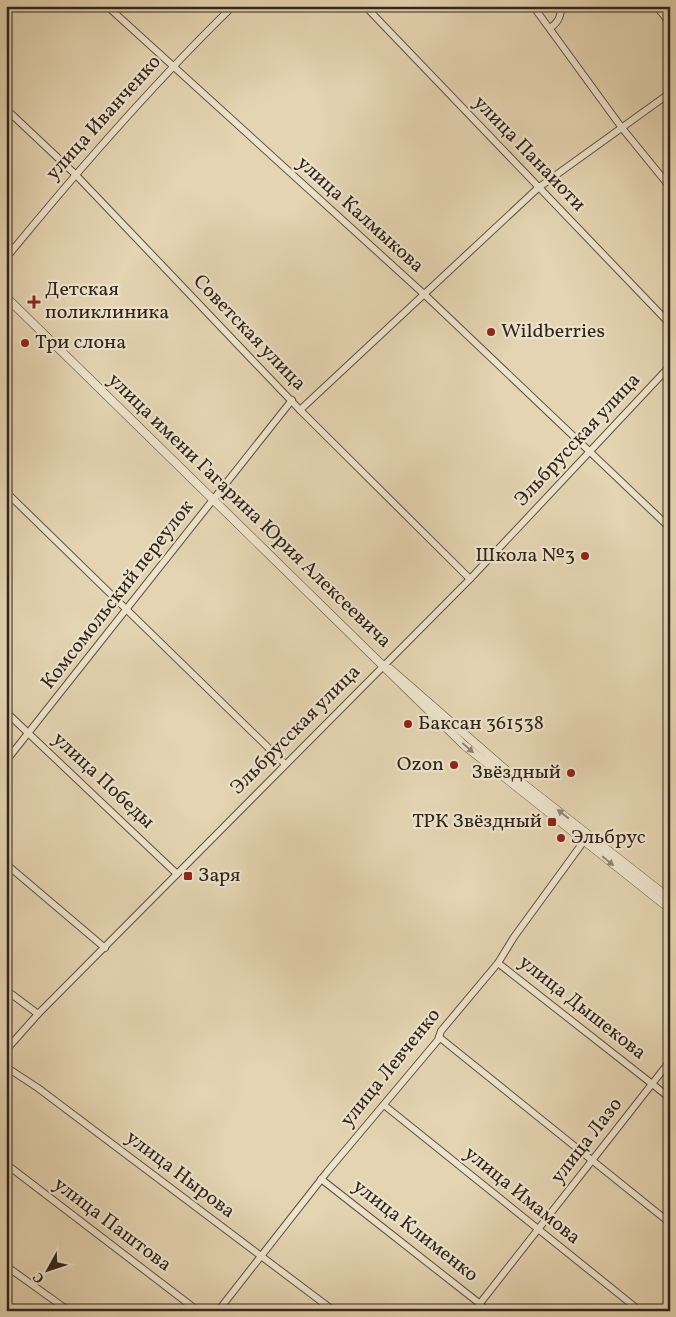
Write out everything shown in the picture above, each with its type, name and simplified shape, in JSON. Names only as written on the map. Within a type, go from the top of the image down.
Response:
[{"type":"street","name":"улица Калмыкова","points":[[107,6],[425,295],[670,528]]},
{"type":"street","name":"улица Иванченко","points":[[6,258],[75,174],[171,66],[233,6]]},
{"type":"street","name":"улица Панаиоти","points":[[365,6],[670,324]]},
{"type":"street","points":[[532,6],[622,128],[670,188]]},
{"type":"street","points":[[550,28],[556,24],[560,17],[562,6]]},
{"type":"street","points":[[656,6],[670,23]]},
{"type":"street","points":[[300,410],[538,188],[670,93]]},
{"type":"street","name":"Советская улица","points":[[6,109],[75,174],[300,410],[470,579]]},
{"type":"street","name":"улица имени Гагарина Юрия Алексеевича","points":[[6,297],[384,665],[394,678],[464,746],[670,909]]},
{"type":"street","name":"Эльбрусская улица","points":[[6,1050],[38,1014],[470,579],[670,366]]},
{"type":"street","name":"Комсомольский переулок","points":[[6,761],[292,400]]},
{"type":"street","points":[[6,492],[285,764]]},
{"type":"street","name":"улица имени Гагарина Юрия Алексеевича","points":[[384,665],[398,674],[507,771],[670,899]]},
{"type":"street","name":"улица Победы","points":[[6,712],[177,874]]},
{"type":"street","name":"улица Левченко","points":[[218,1311],[322,1179],[439,1037],[441,1031],[498,963],[514,937],[584,841]]},
{"type":"street","points":[[6,864],[104,948]]},
{"type":"street","name":"улица Дышекова","points":[[498,963],[670,1098]]},
{"type":"street","points":[[6,990],[38,1014]]},
{"type":"street","points":[[439,1037],[670,1223]]},
{"type":"street","name":"улица Лазо","points":[[474,1311],[670,1061]]},
{"type":"street","name":"улица Нырова","points":[[6,1067],[38,1088],[334,1311]]},
{"type":"street","name":"улица Имамова","points":[[384,1106],[640,1311]]},
{"type":"street","name":"улица Паштова","points":[[6,1164],[198,1311]]},
{"type":"street","name":"улица Клименко","points":[[322,1179],[480,1303],[486,1311]]},
{"type":"street","points":[[6,1266],[69,1311]]},
{"type":"place","name":"Детская поликлиника","points":[[34,302]]},
{"type":"place","name":"Wildberries","points":[[491,332]]},
{"type":"place","name":"Три слона","points":[[25,343]]},
{"type":"place","name":"Школа №3","points":[[585,556]]},
{"type":"place","name":"Баксан 361538","points":[[408,724]]},
{"type":"place","name":"Ozon","points":[[454,765]]},
{"type":"place","name":"Звёздный","points":[[571,773]]},
{"type":"place","name":"ТРК Звёздный","points":[[552,822]]},
{"type":"place","name":"Эльбрус","points":[[561,838]]},
{"type":"place","name":"Заря","points":[[188,876]]}]
